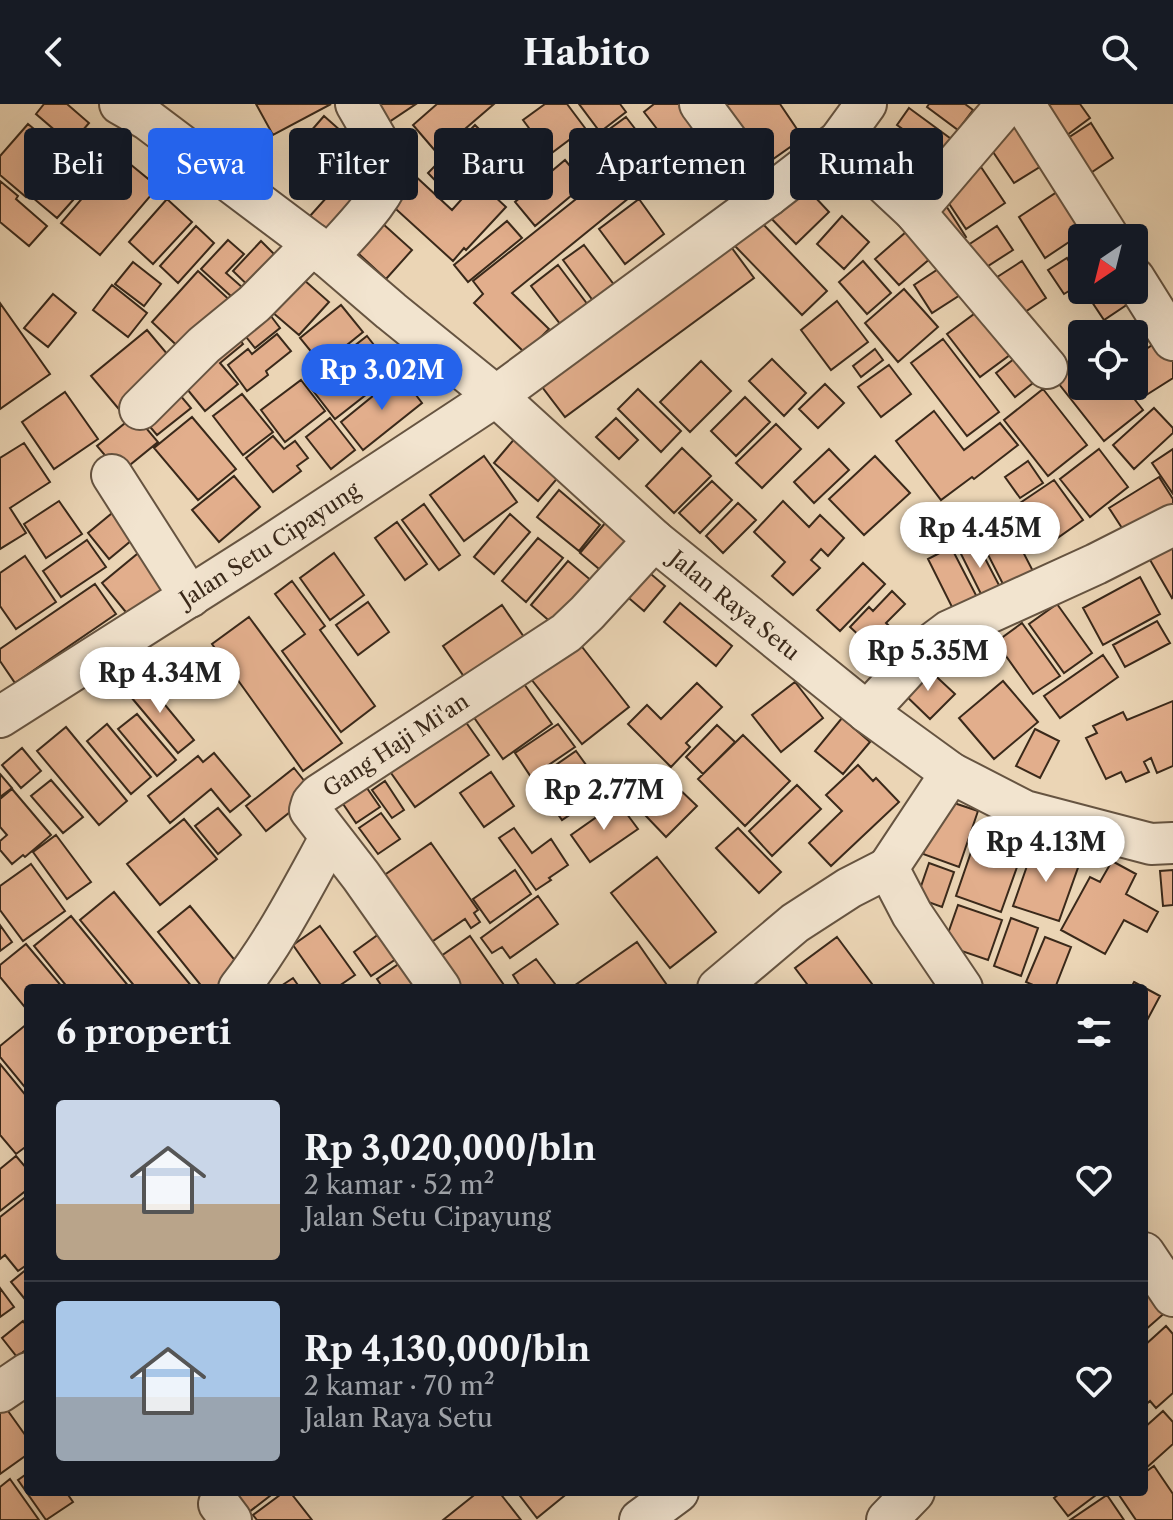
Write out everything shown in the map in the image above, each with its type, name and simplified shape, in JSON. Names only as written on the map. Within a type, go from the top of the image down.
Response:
[{"type":"street","name":"Jalan Raya Setu","points":[[120,104],[148,120],[320,250],[496,396],[654,540],[867,712],[951,773],[1025,811],[1151,844],[1173,843]]},
{"type":"street","points":[[140,409],[204,345],[380,197],[390,181],[393,168],[356,104]]},
{"type":"street","points":[[700,104],[718,128]]},
{"type":"street","name":"Jalan Setu Cipayung","points":[[848,128],[866,104]]},
{"type":"street","points":[[915,212],[1007,104]]},
{"type":"street","points":[[1024,104],[1100,224]]},
{"type":"street","name":"Jalan Setu Cipayung","points":[[774,191],[790,179]]},
{"type":"street","name":"Jalan Setu Cipayung","points":[[0,717],[190,597],[496,396],[763,200]]},
{"type":"street","points":[[902,200],[1047,368]]},
{"type":"street","points":[[1148,300],[1173,340]]},
{"type":"street","points":[[112,475],[190,597]]},
{"type":"street","points":[[867,712],[925,649],[949,631],[1173,525]]},
{"type":"street","name":"Gang Haji Mi'an","points":[[437,984],[310,810],[312,803],[319,795],[566,633],[654,540]]},
{"type":"street","points":[[723,984],[795,923],[849,888],[888,868],[951,773]]},
{"type":"street","points":[[242,984],[289,911],[330,838]]},
{"type":"street","points":[[888,868],[912,914],[959,984]]},
{"type":"street","points":[[1148,1259],[1173,1296]]},
{"type":"street","points":[[0,1392],[24,1376]]},
{"type":"street","points":[[640,1520],[673,1496]]},
{"type":"street","points":[[887,1520],[910,1496]]},
{"type":"building","points":[[44,104],[67,104],[89,123],[85,128],[52,128],[36,114]]},
{"type":"building","points":[[256,104],[331,104],[273,135],[273,128],[269,128]]},
{"type":"building","points":[[364,104],[416,104],[380,128]]},
{"type":"building","points":[[437,104],[494,104],[466,128],[434,128],[434,150],[413,125]]},
{"type":"building","points":[[545,104],[567,104],[585,128],[569,128],[569,140],[553,152],[553,128],[529,128],[523,120]]},
{"type":"building","points":[[579,104],[620,104],[626,112],[605,128],[597,128]]},
{"type":"building","points":[[654,104],[682,104],[700,128],[656,128],[644,112]]},
{"type":"building","points":[[722,104],[780,104],[796,128],[790,128],[790,147],[774,158],[774,128],[740,128]]},
{"type":"building","points":[[929,104],[965,104],[973,110],[958,130],[927,107]]},
{"type":"building","points":[[1033,104],[1080,104],[1090,118],[1059,141]]},
{"type":"building","points":[[909,108],[936,128],[901,128],[897,125]]},
{"type":"building","points":[[324,116],[338,128],[314,128]]},
{"type":"building","points":[[626,117],[634,128],[611,128]]},
{"type":"building","points":[[1091,123],[1113,158],[1077,182],[1054,147]]},
{"type":"building","points":[[1016,124],[1043,165],[1014,183],[987,143]]},
{"type":"building","points":[[24,129],[24,195],[0,175],[0,156]]},
{"type":"building","points":[[943,133],[958,144],[946,160],[943,158]]},
{"type":"building","points":[[565,160],[569,165],[569,197],[535,226],[515,202],[553,200],[553,170]]},
{"type":"building","points":[[132,166],[148,179],[148,199],[100,255],[61,223],[81,200],[132,200]]},
{"type":"building","points":[[981,167],[1005,203],[966,229],[943,192]]},
{"type":"building","points":[[418,179],[434,193],[434,200],[441,200],[452,210],[461,200],[498,200],[506,207],[453,261],[387,201],[418,200]]},
{"type":"building","points":[[0,181],[47,226],[29,246],[0,222]]},
{"type":"building","points":[[790,188],[790,200],[818,200],[829,212],[796,244],[765,212]]},
{"type":"building","points":[[1057,192],[1079,224],[1068,224],[1068,243],[1045,258],[1019,217]]},
{"type":"building","points":[[35,200],[73,200],[57,218]]},
{"type":"building","points":[[166,200],[192,222],[153,264],[129,242]]},
{"type":"building","points":[[324,200],[373,200],[336,240],[310,216]]},
{"type":"building","points":[[575,200],[626,200],[512,293],[549,329],[525,353],[474,303],[483,294],[473,281]]},
{"type":"building","points":[[640,200],[664,234],[625,264],[599,229]]},
{"type":"building","points":[[943,201],[966,237],[946,250],[923,214]]},
{"type":"building","points":[[372,214],[412,250],[386,279],[346,242]]},
{"type":"building","points":[[842,216],[869,242],[844,269],[817,244]]},
{"type":"building","points":[[507,221],[522,238],[468,282],[454,265]]},
{"type":"building","points":[[761,222],[827,291],[802,315],[735,246]]},
{"type":"building","points":[[914,225],[938,252],[899,285],[875,259]]},
{"type":"building","points":[[196,226],[214,243],[178,283],[160,266]]},
{"type":"building","points":[[997,226],[1013,250],[974,275],[959,251]]},
{"type":"building","points":[[228,240],[244,254],[226,273],[252,296],[242,306],[201,269]]},
{"type":"building","points":[[726,240],[754,278],[565,417],[536,379]]},
{"type":"building","points":[[261,241],[285,265],[257,294],[233,271]]},
{"type":"building","points":[[584,245],[615,286],[594,302],[563,260]]},
{"type":"building","points":[[1067,258],[1068,292],[1064,294],[1048,270]]},
{"type":"building","points":[[952,260],[971,288],[932,313],[914,285]]},
{"type":"building","points":[[863,261],[891,293],[867,314],[839,282]]},
{"type":"building","points":[[1022,261],[1046,298],[1016,318],[991,281]]},
{"type":"building","points":[[133,262],[161,284],[144,306],[115,284]]},
{"type":"building","points":[[558,265],[591,309],[564,329],[531,286]]},
{"type":"building","points":[[198,271],[235,305],[188,356],[152,322]]},
{"type":"building","points":[[295,272],[329,302],[299,335],[265,306]]},
{"type":"building","points":[[112,285],[147,313],[128,337],[93,310]]},
{"type":"building","points":[[904,289],[938,327],[898,362],[865,323]]},
{"type":"building","points":[[53,294],[76,313],[48,347],[24,328]]},
{"type":"building","points":[[837,301],[868,342],[831,370],[801,330]]},
{"type":"building","points":[[0,303],[50,374],[0,409]]},
{"type":"building","points":[[261,303],[280,328],[255,348],[235,323]]},
{"type":"building","points":[[989,303],[1022,346],[980,377],[947,334]]},
{"type":"building","points":[[1093,304],[1128,304],[1104,320]]},
{"type":"building","points":[[341,305],[363,332],[322,365],[300,338]]},
{"type":"building","points":[[1149,318],[1160,334],[1148,341],[1148,320]]},
{"type":"building","points":[[230,327],[243,344],[220,363],[238,384],[205,411],[178,378]]},
{"type":"building","points":[[147,330],[179,368],[123,414],[91,376]]},
{"type":"building","points":[[277,334],[291,351],[247,391],[228,365],[248,349],[252,354]]},
{"type":"building","points":[[367,336],[395,372],[335,419],[307,383]]},
{"type":"building","points":[[1163,338],[1173,353],[1173,378],[1148,394],[1148,348]]},
{"type":"building","points":[[943,339],[999,412],[967,436],[911,363]]},
{"type":"building","points":[[875,349],[883,360],[861,377],[853,366]]},
{"type":"building","points":[[1024,351],[1042,376],[1015,397],[996,373]]},
{"type":"building","points":[[772,359],[806,393],[784,416],[749,381]]},
{"type":"building","points":[[701,361],[731,391],[690,432],[660,402]]},
{"type":"building","points":[[889,365],[911,394],[881,417],[858,387]]},
{"type":"building","points":[[1068,369],[1068,395],[1055,379]]},
{"type":"building","points":[[400,374],[422,403],[363,450],[341,422]]},
{"type":"building","points":[[301,380],[325,411],[285,442],[261,410]]},
{"type":"building","points":[[825,384],[844,403],[818,428],[799,409]]},
{"type":"building","points":[[174,388],[191,408],[157,435],[140,415]]},
{"type":"building","points":[[638,389],[681,431],[661,452],[618,409]]},
{"type":"building","points":[[1043,389],[1087,445],[1048,476],[1004,420]]},
{"type":"building","points":[[65,392],[98,439],[54,469],[22,422]]},
{"type":"building","points":[[242,394],[273,432],[243,455],[213,416]]},
{"type":"building","points":[[745,397],[770,422],[736,456],[711,431]]},
{"type":"building","points":[[1072,400],[1135,400],[1143,410],[1104,441]]},
{"type":"building","points":[[1154,408],[1173,428],[1173,433],[1134,469],[1113,445]]},
{"type":"building","points":[[934,411],[964,450],[1000,423],[1018,445],[941,500],[896,441]]},
{"type":"building","points":[[135,415],[158,442],[120,473],[97,446]]},
{"type":"building","points":[[192,417],[236,469],[198,500],[154,448]]},
{"type":"building","points":[[330,418],[355,450],[331,469],[306,437]]},
{"type":"building","points":[[616,418],[638,440],[619,459],[596,437]]},
{"type":"building","points":[[776,424],[801,449],[762,488],[736,463]]},
{"type":"building","points":[[273,436],[284,449],[295,441],[308,458],[297,466],[301,471],[273,492],[246,458]]},
{"type":"building","points":[[516,437],[561,474],[538,501],[494,463]]},
{"type":"building","points":[[24,443],[50,482],[10,508],[26,533],[0,549],[0,458]]},
{"type":"building","points":[[682,448],[711,476],[674,513],[646,486]]},
{"type":"building","points":[[829,449],[849,470],[814,503],[794,482]]},
{"type":"building","points":[[1099,449],[1128,487],[1090,517],[1060,479]]},
{"type":"building","points":[[1173,449],[1173,494],[1152,463]]},
{"type":"building","points":[[484,456],[517,502],[464,541],[430,495]]},
{"type":"building","points":[[875,456],[910,493],[864,535],[829,499]]},
{"type":"building","points":[[1028,461],[1043,483],[1020,498],[1005,477]]},
{"type":"building","points":[[234,476],[260,507],[219,542],[192,510]]},
{"type":"building","points":[[1159,477],[1173,499],[1173,516],[1131,542],[1109,508]]},
{"type":"building","points":[[1054,480],[1083,520],[1049,544],[1020,503]]},
{"type":"building","points":[[712,481],[732,500],[700,533],[679,513]]},
{"type":"building","points":[[559,490],[600,525],[579,551],[537,517]]},
{"type":"building","points":[[59,501],[82,534],[46,558],[24,524]]},
{"type":"building","points":[[783,501],[809,527],[820,515],[844,538],[828,556],[821,549],[811,560],[820,568],[793,595],[772,576],[785,562],[754,532]]},
{"type":"building","points":[[738,503],[756,520],[723,553],[706,536]]},
{"type":"building","points":[[123,504],[144,530],[109,559],[88,533]]},
{"type":"building","points":[[424,504],[460,555],[439,570],[402,520]]},
{"type":"building","points":[[510,514],[530,532],[494,574],[474,557]]},
{"type":"building","points":[[1007,521],[1035,575],[1006,590],[978,535]]},
{"type":"building","points":[[397,522],[427,564],[405,580],[375,538]]},
{"type":"building","points":[[606,522],[637,548],[611,579],[580,553]]},
{"type":"building","points":[[1173,529],[1173,597],[1172,598],[1142,546]]},
{"type":"building","points":[[538,538],[563,558],[526,602],[502,581]]},
{"type":"building","points":[[87,540],[106,567],[61,597],[43,571]]},
{"type":"building","points":[[977,543],[1000,587],[982,596],[960,552]]},
{"type":"building","points":[[148,545],[180,584],[134,622],[102,583]]},
{"type":"building","points":[[951,547],[978,599],[954,611],[928,559]]},
{"type":"building","points":[[334,553],[364,595],[330,620],[300,578]]},
{"type":"building","points":[[25,556],[56,602],[16,629],[0,606],[0,573]]},
{"type":"building","points":[[568,561],[599,587],[561,631],[531,605]]},
{"type":"building","points":[[638,563],[665,586],[644,611],[617,588]]},
{"type":"building","points":[[863,563],[885,584],[840,631],[817,610]]},
{"type":"building","points":[[1140,577],[1160,614],[1103,645],[1083,608]]},
{"type":"building","points":[[292,581],[325,626],[320,630],[375,706],[341,732],[282,651],[305,634],[275,594]]},
{"type":"building","points":[[95,584],[116,614],[15,683],[0,661],[0,649]]},
{"type":"building","points":[[892,591],[905,604],[886,623],[912,648],[894,668],[850,627],[869,607],[873,611]]},
{"type":"building","points":[[368,602],[389,632],[358,655],[336,625]]},
{"type":"building","points":[[680,603],[732,646],[716,666],[664,622]]},
{"type":"building","points":[[1057,604],[1092,653],[1064,673],[1029,624]]},
{"type":"building","points":[[502,605],[526,640],[467,681],[443,646]]},
{"type":"building","points":[[249,617],[342,743],[303,771],[212,644]]},
{"type":"building","points":[[1157,621],[1170,643],[1125,667],[1113,645]]},
{"type":"building","points":[[1022,623],[1060,676],[1033,694],[996,642]]},
{"type":"building","points":[[572,634],[629,707],[582,744],[524,670]]},
{"type":"building","points":[[1103,655],[1118,677],[1060,718],[1044,696]]},
{"type":"building","points":[[925,666],[955,694],[930,719],[901,691]]},
{"type":"building","points":[[515,671],[552,724],[503,759],[466,706]]},
{"type":"building","points":[[142,677],[194,740],[178,753],[126,691]]},
{"type":"building","points":[[1003,681],[1038,722],[994,759],[959,718]]},
{"type":"building","points":[[795,682],[823,718],[781,752],[752,715]]},
{"type":"building","points":[[697,683],[722,707],[686,743],[690,747],[671,767],[628,724],[647,705],[661,719]]},
{"type":"building","points":[[1173,701],[1173,766],[1157,773],[1151,758],[1144,762],[1149,772],[1126,782],[1121,772],[1106,779],[1086,738],[1097,733],[1093,726],[1123,712],[1127,720]]},
{"type":"building","points":[[458,711],[489,755],[415,807],[384,763]]},
{"type":"building","points":[[137,714],[176,760],[157,776],[118,729]]},
{"type":"building","points":[[842,718],[870,742],[843,774],[815,751]]},
{"type":"building","points":[[107,724],[151,777],[131,794],[87,741]]},
{"type":"building","points":[[558,724],[575,747],[531,777],[515,753]]},
{"type":"building","points":[[717,725],[735,742],[703,774],[686,757]]},
{"type":"building","points":[[66,727],[127,801],[99,825],[37,751]]},
{"type":"building","points":[[1035,729],[1059,741],[1040,778],[1016,766]]},
{"type":"building","points":[[743,735],[790,781],[745,826],[698,779]]},
{"type":"building","points":[[22,748],[41,771],[21,788],[2,765]]},
{"type":"building","points":[[576,751],[605,791],[562,820],[534,780]]},
{"type":"building","points":[[214,753],[250,796],[230,812],[211,789],[170,823],[148,796],[198,756],[203,762]]},
{"type":"building","points":[[858,765],[873,781],[876,778],[899,802],[831,866],[809,843],[842,811],[826,795]]},
{"type":"building","points":[[294,768],[314,793],[266,831],[246,806]]},
{"type":"building","points":[[491,772],[514,806],[484,827],[460,793]]},
{"type":"building","points":[[0,774],[12,788],[0,797]]},
{"type":"building","points":[[360,778],[380,807],[356,823],[337,795]]},
{"type":"building","points":[[51,780],[83,817],[63,833],[31,796]]},
{"type":"building","points":[[385,781],[404,810],[392,818],[372,790]]},
{"type":"building","points":[[675,785],[697,806],[666,837],[645,815]]},
{"type":"building","points":[[797,785],[821,809],[772,856],[749,831]]},
{"type":"building","points":[[12,789],[51,835],[12,864],[0,850],[0,841],[7,835],[0,827],[0,799]]},
{"type":"building","points":[[942,799],[978,811],[959,867],[923,854]]},
{"type":"building","points":[[618,802],[638,829],[590,862],[571,835]]},
{"type":"building","points":[[218,808],[241,835],[218,854],[195,826]]},
{"type":"building","points":[[381,813],[400,839],[378,854],[359,828]]},
{"type":"building","points":[[184,819],[217,859],[160,905],[127,864]]},
{"type":"building","points":[[981,823],[1027,839],[1001,912],[956,896]]},
{"type":"building","points":[[514,828],[532,853],[551,839],[568,865],[536,890],[499,838]]},
{"type":"building","points":[[738,828],[781,872],[759,893],[716,848]]},
{"type":"building","points":[[56,835],[91,882],[67,899],[33,852]]},
{"type":"building","points":[[431,843],[478,910],[474,913],[480,922],[471,928],[465,919],[430,943],[383,876]]},
{"type":"building","points":[[1034,846],[1080,862],[1059,921],[1013,906]]},
{"type":"building","points":[[657,857],[716,932],[670,968],[611,893]]},
{"type":"building","points":[[1112,861],[1136,874],[1126,894],[1158,912],[1147,932],[1124,920],[1105,954],[1061,930],[1090,877],[1100,882]]},
{"type":"building","points":[[929,863],[954,872],[942,907],[917,898]]},
{"type":"building","points":[[31,864],[65,911],[23,941],[0,910],[0,886]]},
{"type":"building","points":[[515,870],[531,894],[490,923],[473,899]]},
{"type":"building","points":[[1173,870],[1173,905],[1163,906],[1160,871]]},
{"type":"building","points":[[114,892],[190,984],[133,984],[80,920]]},
{"type":"building","points":[[538,896],[558,924],[510,958],[502,947],[492,953],[481,938]]},
{"type":"building","points":[[958,905],[1002,920],[988,960],[944,945]]},
{"type":"building","points":[[190,906],[243,970],[226,984],[200,984],[158,932]]},
{"type":"building","points":[[71,916],[127,984],[65,984],[34,946]]},
{"type":"building","points":[[1011,918],[1038,928],[1021,976],[994,966]]},
{"type":"building","points":[[0,925],[12,942],[0,951]]},
{"type":"building","points":[[320,926],[355,975],[342,984],[320,984],[293,945]]},
{"type":"building","points":[[379,934],[396,959],[371,976],[354,952]]},
{"type":"building","points":[[470,936],[503,984],[446,984],[431,963]]},
{"type":"building","points":[[837,937],[872,984],[807,984],[795,968]]},
{"type":"building","points":[[1045,937],[1071,947],[1057,984],[1026,982]]},
{"type":"building","points":[[637,942],[666,984],[577,984]]},
{"type":"building","points":[[26,944],[60,984],[24,984],[24,1006],[0,977],[0,965]]},
{"type":"building","points":[[413,954],[434,984],[380,984],[377,979]]},
{"type":"building","points":[[536,959],[555,984],[519,984],[513,975]]},
{"type":"building","points":[[1148,990],[1160,996],[1148,1018]]},
{"type":"building","points":[[24,1026],[24,1086],[0,1057],[0,1046]]},
{"type":"building","points":[[0,1064],[24,1093],[24,1148],[16,1154],[0,1135]]},
{"type":"building","points":[[16,1156],[24,1165],[24,1192],[0,1211],[0,1169]]},
{"type":"building","points":[[24,1198],[24,1267],[18,1271],[5,1255],[0,1259],[0,1217]]},
{"type":"building","points":[[24,1271],[24,1298],[11,1282]]},
{"type":"building","points":[[0,1288],[14,1307],[0,1317]]},
{"type":"building","points":[[1148,1288],[1168,1310],[1148,1328]]},
{"type":"building","points":[[23,1321],[24,1351],[17,1357],[2,1338]]},
{"type":"building","points":[[1166,1326],[1173,1334],[1173,1393],[1156,1408],[1150,1401],[1148,1403],[1148,1342]]},
{"type":"building","points":[[3,1404],[24,1433],[24,1457],[0,1474],[0,1406]]},
{"type":"building","points":[[1163,1411],[1173,1422],[1173,1444],[1148,1466],[1148,1424]]},
{"type":"building","points":[[1154,1466],[1173,1494],[1173,1520],[1136,1520],[1120,1496],[1148,1496],[1148,1470]]},
{"type":"building","points":[[10,1479],[39,1520],[0,1520],[0,1487]]},
{"type":"building","points":[[29,1496],[69,1496],[73,1502],[46,1520]]},
{"type":"building","points":[[236,1496],[270,1496],[249,1512]]},
{"type":"building","points":[[279,1496],[293,1496],[312,1520],[257,1520],[253,1515]]},
{"type":"building","points":[[473,1496],[502,1496],[521,1520],[443,1520]]},
{"type":"building","points":[[520,1496],[564,1496],[537,1518]]},
{"type":"building","points":[[1057,1496],[1095,1496],[1068,1516],[1054,1498]]},
{"type":"building","points":[[1108,1496],[1124,1520],[1070,1520]]}]
